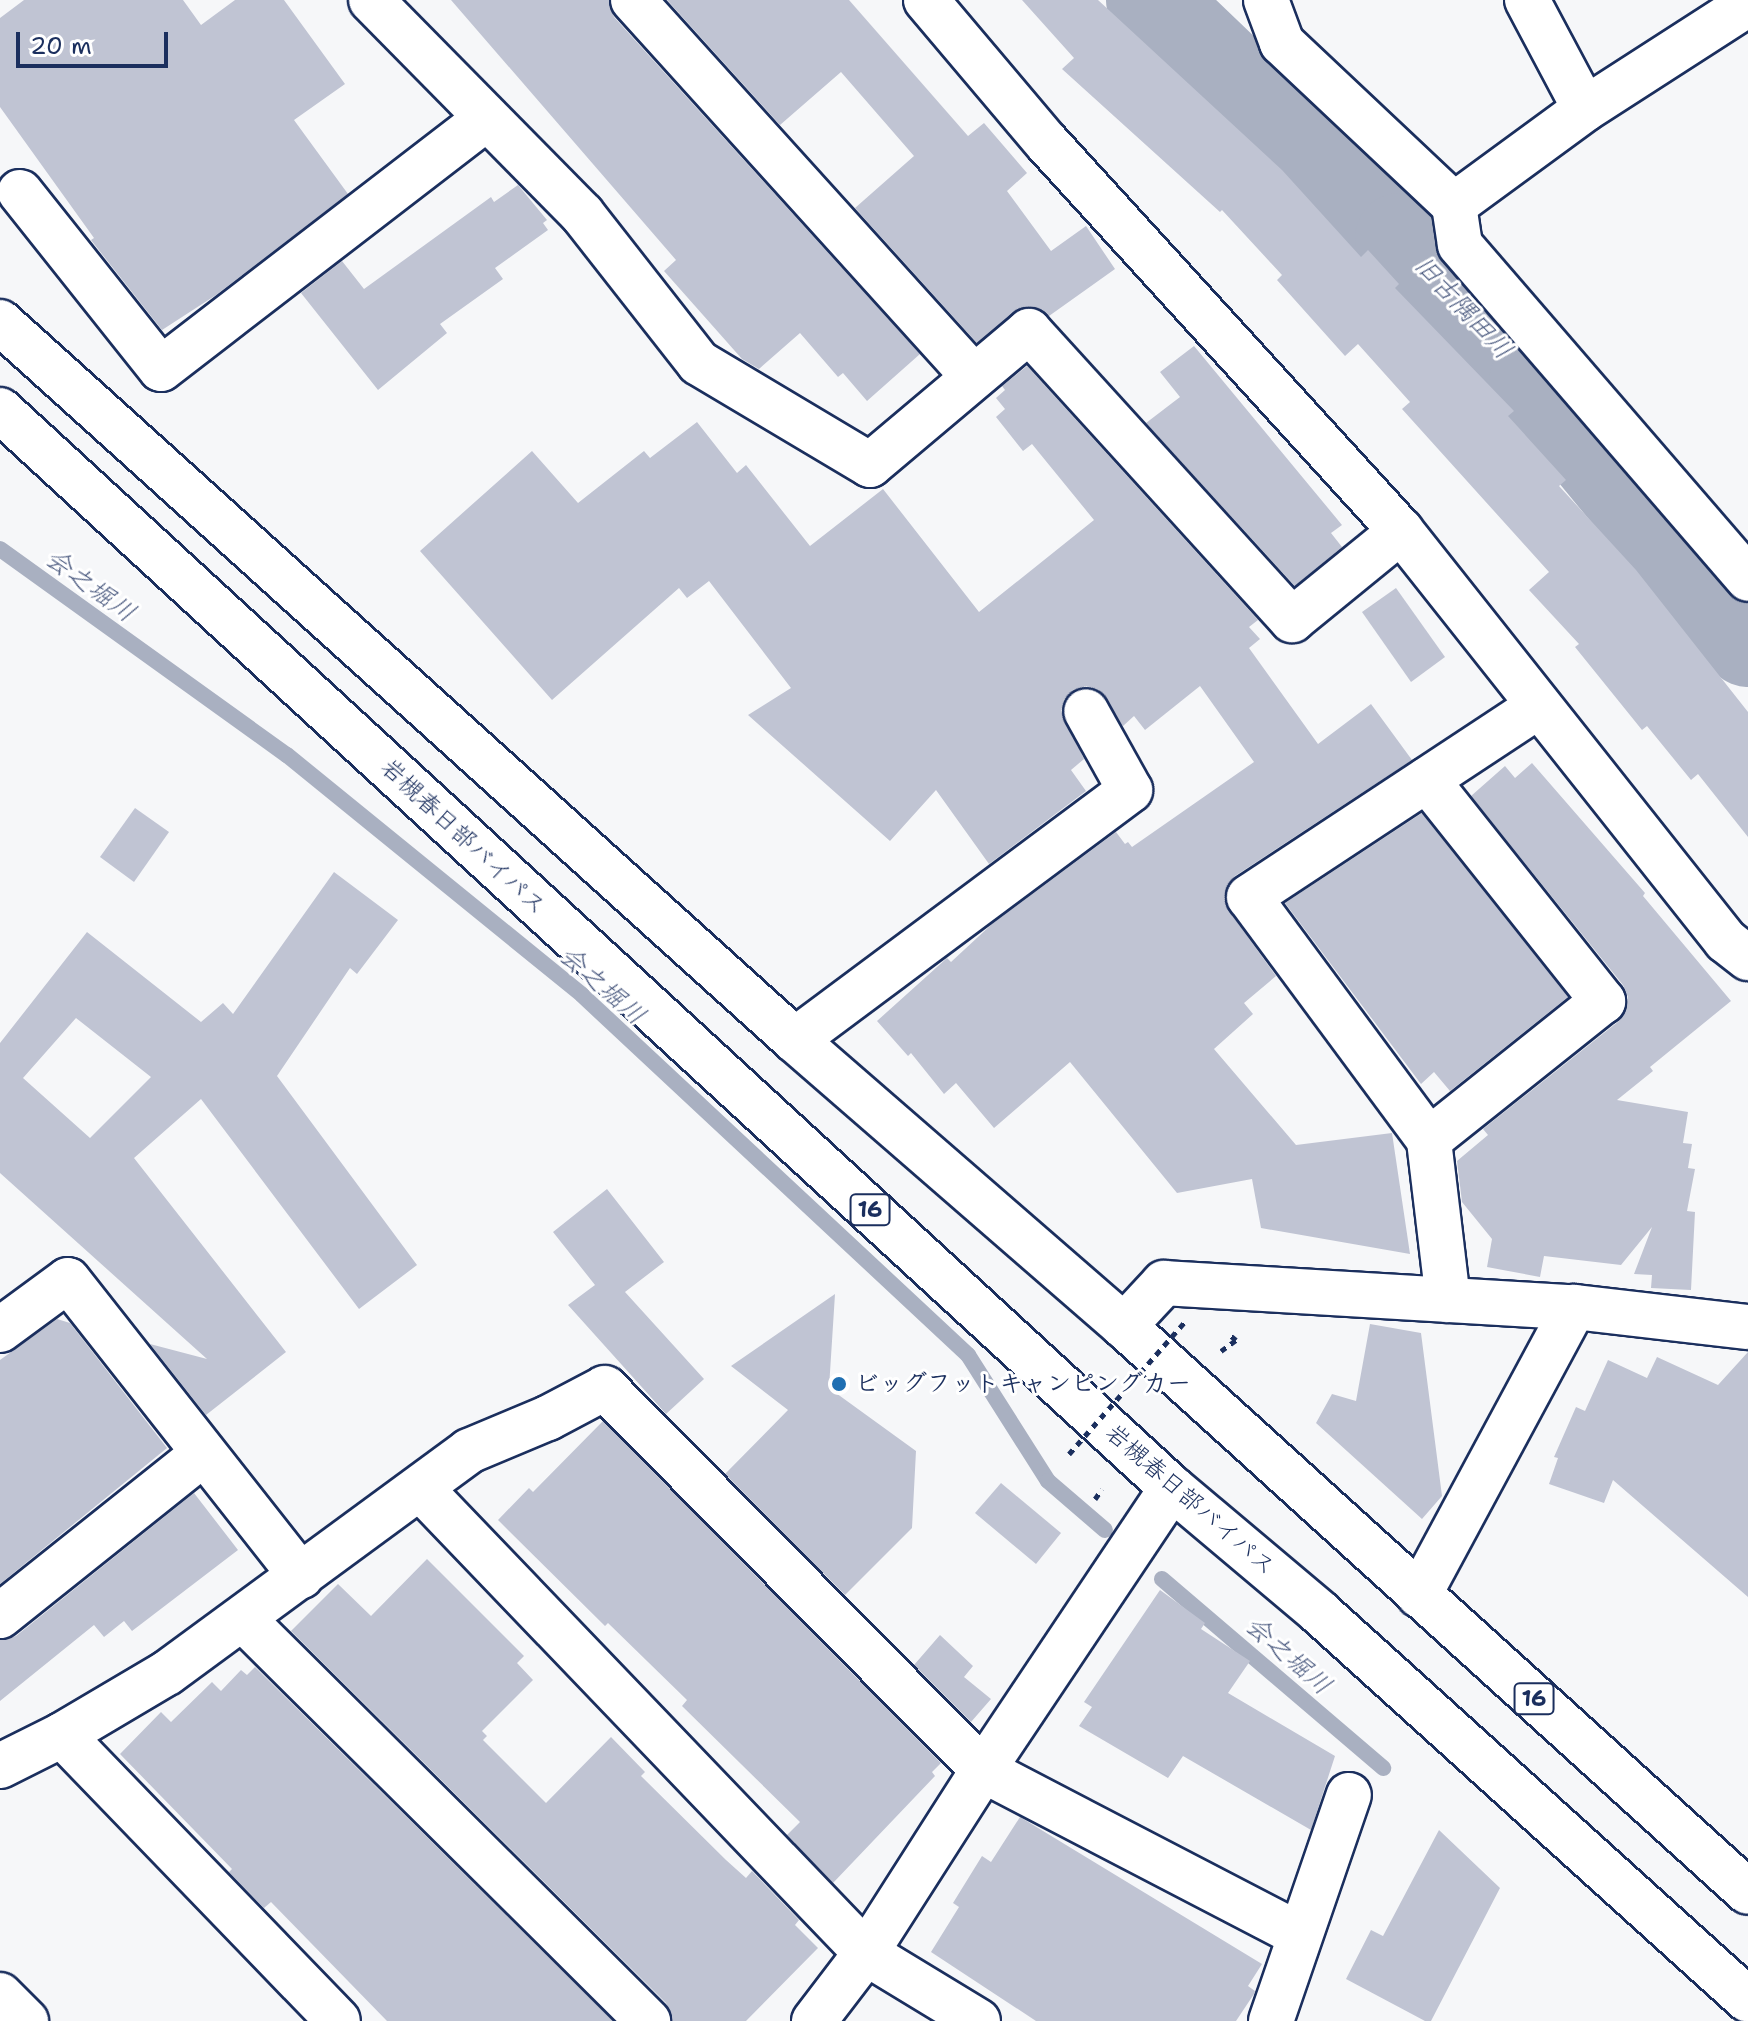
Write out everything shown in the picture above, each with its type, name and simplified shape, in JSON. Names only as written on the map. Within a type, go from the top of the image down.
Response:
[{"type":"main road","points":[[371,0],[582,214],[699,363],[870,465],[1029,331],[1292,620],[1401,531]]},
{"type":"main road","points":[[633,0],[974,377]]},
{"type":"main road","points":[[926,0],[1047,143],[1401,531],[1726,941],[1748,958]]},
{"type":"main road","points":[[1266,0],[1282,43],[1454,205],[1460,245],[1748,579]]},
{"type":"main road","points":[[1527,0],[1585,109]]},
{"type":"main road","points":[[1454,205],[1585,109],[1748,4]]},
{"type":"main road","points":[[7,189],[161,369],[487,118]]},
{"type":"main road","name":"16","points":[[0,322],[795,1040],[1124,1326],[1748,1892]]},
{"type":"main road","name":"岩槻春日部バイパス","points":[[0,410],[1172,1488],[1319,1612],[1748,2000]]},
{"type":"main road","points":[[1448,1300],[1429,1140],[1249,897],[1539,706]]},
{"type":"main road","points":[[795,1040],[1130,790],[1086,711]]},
{"type":"main road","points":[[1427,780],[1603,1001],[1429,1140]]},
{"type":"main road","points":[[0,1330],[68,1280],[301,1576]]},
{"type":"main road","points":[[1124,1326],[1164,1283],[1574,1307],[1748,1327]]},
{"type":"main road","points":[[1419,1595],[1574,1307]]},
{"type":"main road","points":[[3,1759],[62,1735],[167,1673],[469,1451],[548,1418],[605,1388],[983,1770],[1300,1935]]},
{"type":"main road","points":[[0,1616],[203,1454]]},
{"type":"main road","points":[[814,2021],[866,1953],[983,1770],[1172,1488]]},
{"type":"main road","points":[[421,1489],[866,1953],[978,2021]]},
{"type":"main road","points":[[243,1619],[648,2021]]},
{"type":"main road","points":[[62,1735],[338,2021]]},
{"type":"main road","points":[[1271,2021],[1349,1795]]},
{"type":"main road","points":[[0,1995],[26,2021]]},
{"type":"path","points":[[1069,1454],[1187,1319]]},
{"type":"building","points":[[24,0],[183,0],[201,25],[235,0],[284,0],[345,84],[294,120],[348,194],[216,295],[162,330],[91,240],[94,238],[0,107],[0,18]]},
{"type":"building","points":[[451,0],[609,0],[614,17],[920,354],[867,401],[843,373],[838,377],[800,333],[759,369],[742,359],[664,271],[676,260]]},
{"type":"building","points":[[667,0],[849,0],[968,136],[984,123],[1027,173],[1007,191],[1051,251],[1086,226],[1115,269],[1049,316],[1038,308],[1024,307],[977,343],[855,208],[914,156],[841,72],[780,125]]},
{"type":"building","points":[[1022,0],[1098,0],[1282,170],[1361,257],[1368,250],[1399,284],[1395,288],[1514,411],[1508,416],[1566,480],[1559,486],[1636,570],[1748,712],[1748,837],[1698,774],[1691,780],[1647,726],[1642,730],[1575,647],[1579,644],[1529,590],[1549,572],[1402,409],[1410,402],[1358,344],[1345,356],[1277,280],[1282,275],[1222,210],[1220,212],[1062,69],[1074,58]]},
{"type":"building","points":[[518,185],[547,220],[543,223],[548,230],[495,268],[503,279],[440,324],[447,333],[378,390],[301,293],[342,261],[364,289],[491,197],[494,202]]},
{"type":"building","points":[[1194,346],[1342,525],[1331,533],[1342,547],[1295,586],[1146,423],[1180,397],[1160,372]]},
{"type":"building","points":[[1027,366],[1258,620],[1249,627],[1260,639],[1249,648],[1318,744],[1371,704],[1412,760],[1235,876],[1227,886],[1224,899],[1229,911],[1276,976],[1244,1003],[1253,1014],[1214,1049],[1296,1145],[1392,1133],[1410,1254],[1261,1228],[1252,1179],[1177,1193],[1070,1062],[994,1128],[956,1083],[944,1094],[911,1053],[908,1056],[877,1021],[947,958],[951,962],[992,924],[1116,832],[1125,844],[1128,842],[1132,847],[1254,762],[1200,686],[1145,730],[1134,716],[1123,726],[1098,689],[1086,686],[1073,690],[1064,699],[1061,711],[1084,759],[1071,770],[1086,791],[989,864],[936,790],[890,841],[748,715],[791,688],[709,581],[687,598],[679,588],[552,700],[420,551],[532,451],[578,503],[644,451],[650,458],[697,422],[737,473],[746,465],[810,546],[883,489],[979,612],[1094,520],[1032,444],[1023,451],[996,417],[1005,409],[996,398],[1005,390],[1002,386]]},
{"type":"building","points":[[1396,588],[1445,657],[1411,682],[1362,612]]},
{"type":"building","points":[[1532,763],[1645,893],[1643,896],[1731,1001],[1650,1067],[1653,1071],[1617,1100],[1688,1112],[1683,1143],[1692,1144],[1688,1168],[1695,1169],[1687,1211],[1695,1212],[1691,1290],[1651,1288],[1652,1275],[1634,1274],[1652,1227],[1621,1265],[1544,1256],[1540,1277],[1487,1267],[1492,1239],[1462,1202],[1457,1161],[1488,1135],[1483,1129],[1619,1021],[1628,997],[1623,985],[1471,796],[1505,766],[1515,778]]},
{"type":"building","points":[[135,808],[169,832],[134,882],[100,857]]},
{"type":"building","points":[[1422,813],[1568,997],[1450,1091],[1434,1072],[1421,1084],[1285,903]]},
{"type":"building","points":[[334,872],[398,920],[357,974],[350,968],[277,1076],[417,1265],[359,1309],[201,1099],[134,1158],[286,1352],[206,1415],[150,1344],[207,1359],[0,1173],[0,1043],[87,932],[201,1022],[223,1003],[233,1014]],"holes":[[[76,1018],[151,1077],[90,1138],[23,1078]]]},
{"type":"building","points":[[607,1189],[664,1262],[625,1292],[704,1379],[666,1414],[568,1305],[595,1285],[553,1232]]},
{"type":"building","points":[[835,1294],[829,1388],[916,1451],[912,1528],[845,1595],[725,1474],[788,1410],[731,1366]]},
{"type":"building","points":[[57,1319],[70,1323],[167,1448],[0,1584],[0,1360]]},
{"type":"building","points":[[1370,1324],[1421,1333],[1442,1496],[1422,1519],[1316,1423],[1332,1394],[1356,1401]]},
{"type":"building","points":[[1748,1352],[1748,1597],[1613,1480],[1604,1503],[1549,1484],[1558,1458],[1554,1457],[1576,1407],[1585,1411],[1608,1360],[1647,1378],[1657,1357],[1718,1385]]},
{"type":"building","points":[[603,1421],[941,1763],[932,1772],[935,1776],[833,1883],[787,1835],[800,1822],[682,1706],[687,1700],[608,1623],[605,1626],[498,1520],[529,1488],[533,1492]]},
{"type":"building","points":[[1001,1483],[1061,1533],[1036,1564],[975,1513]]},
{"type":"building","points":[[194,1493],[238,1550],[132,1631],[124,1621],[104,1637],[94,1625],[0,1701],[0,1640],[16,1636]]},
{"type":"building","points":[[427,1559],[524,1656],[517,1663],[533,1680],[482,1731],[487,1736],[483,1740],[546,1803],[611,1737],[645,1772],[641,1776],[726,1860],[746,1878],[752,1871],[799,1920],[795,1925],[818,1948],[746,2021],[672,2021],[666,2003],[291,1631],[338,1584],[371,1616]]},
{"type":"building","points":[[1160,1590],[1205,1623],[1201,1629],[1250,1661],[1228,1693],[1335,1756],[1311,1830],[1183,1756],[1168,1778],[1079,1726],[1092,1707],[1084,1702]]},
{"type":"building","points":[[940,1635],[973,1666],[964,1677],[991,1699],[971,1722],[914,1665]]},
{"type":"building","points":[[255,1667],[613,2021],[387,2021],[271,1902],[264,1908],[229,1872],[232,1869],[120,1754],[161,1712],[171,1722],[212,1682],[221,1691],[241,1670],[247,1675]]},
{"type":"building","points":[[1020,1817],[1262,1964],[1248,1986],[1255,1991],[1254,1994],[1236,2021],[1036,2021],[931,1952],[959,1907],[953,1903],[982,1856],[991,1862]]},
{"type":"building","points":[[1439,1830],[1500,1888],[1431,2021],[1425,2021],[1346,1979],[1371,1930],[1383,1936]]},
{"type":"waterway","name":"旧古隅田川","points":[[1151,0],[1400,238],[1534,382],[1748,642]]},
{"type":"waterway","name":"会之堀川","points":[[0,549],[287,755],[582,995],[968,1355],[1048,1481],[1105,1530]]},
{"type":"waterway","name":"会之堀川","points":[[1162,1579],[1383,1768]]},
{"type":"place","name":"ビッグフットキャンピングカー","points":[[839,1384]]}]
